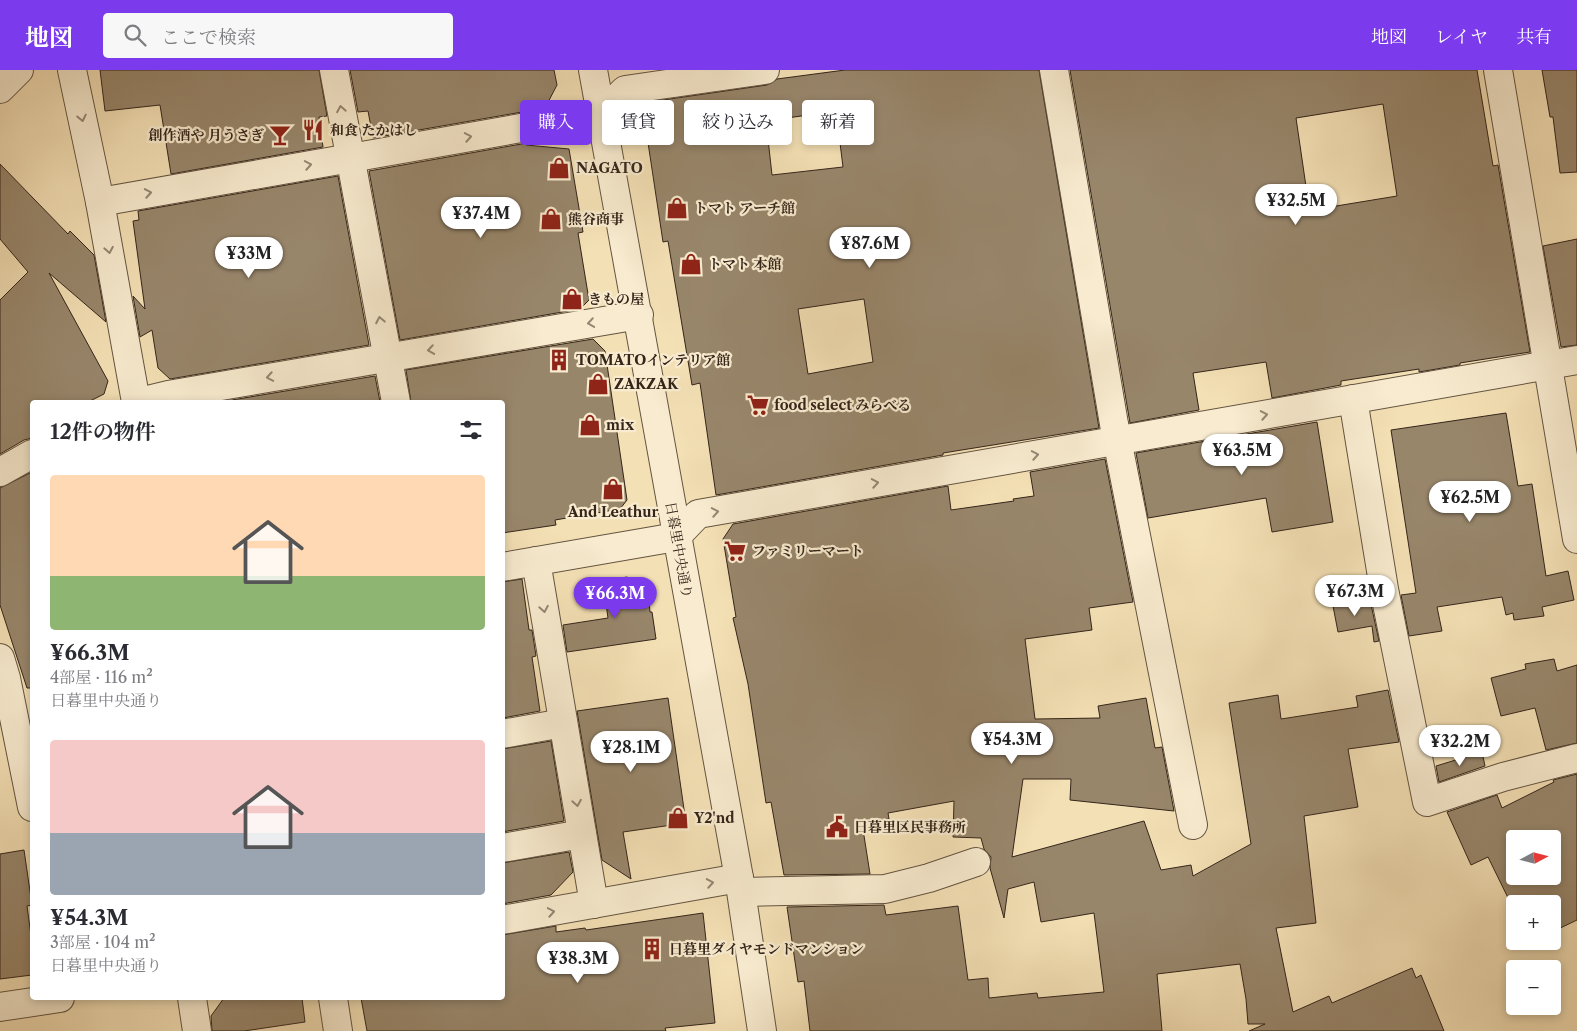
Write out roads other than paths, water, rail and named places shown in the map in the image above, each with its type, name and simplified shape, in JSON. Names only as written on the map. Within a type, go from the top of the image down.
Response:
[{"type":"street","points":[[0,90],[19,70]]},
{"type":"street","points":[[72,70],[100,202],[137,400]]},
{"type":"street","points":[[334,70],[396,400]]},
{"type":"street","name":"日暮里中央通り","points":[[593,70],[602,114]]},
{"type":"street","points":[[615,100],[625,90],[765,70]]},
{"type":"street","points":[[1054,70],[1117,441],[1193,825]]},
{"type":"street","points":[[1498,70],[1577,539]]},
{"type":"street","points":[[100,202],[602,114]]},
{"type":"street","name":"日暮里中央通り","points":[[608,145],[676,537],[741,885],[762,1031]]},
{"type":"street","points":[[146,400],[387,357],[639,316]]},
{"type":"street","points":[[505,566],[676,537],[698,514],[1577,360]]},
{"type":"street","points":[[1353,399],[1384,589],[1427,802],[1503,777],[1577,758]]},
{"type":"street","points":[[0,472],[30,455]]},
{"type":"street","points":[[536,561],[594,904]]},
{"type":"street","points":[[0,658],[15,709],[30,795]]},
{"type":"street","points":[[505,734],[563,724]]},
{"type":"street","points":[[505,847],[582,834]]},
{"type":"street","points":[[505,919],[594,904],[741,885],[885,889],[929,878],[976,862]]},
{"type":"street","points":[[0,1007],[47,1000]]},
{"type":"street","points":[[192,1000],[197,1031]]},
{"type":"street","points":[[333,1000],[338,1031]]},
{"type":"place","name":"和食 たかはし","points":[[313,130]]},
{"type":"place","name":"創作酒や 月うさぎ","points":[[280,135]]},
{"type":"place","name":"NAGATO","points":[[559,168]]},
{"type":"place","name":"トマト アーチ館","points":[[677,208]]},
{"type":"place","name":"熊谷商事","points":[[551,219]]},
{"type":"place","name":"トマト 本館","points":[[691,264]]},
{"type":"place","name":"きもの屋","points":[[572,299]]},
{"type":"place","name":"TOMATOインテリア館","points":[[559,360]]},
{"type":"place","name":"ZAKZAK","points":[[598,384]]},
{"type":"place","name":"food select みらべる","points":[[758,405]]},
{"type":"place","name":"mix","points":[[590,425]]},
{"type":"place","name":"And Leathur","points":[[613,489]]},
{"type":"place","name":"ファミリーマート","points":[[735,551]]},
{"type":"place","name":"Y2'nd","points":[[678,818]]},
{"type":"place","name":"日暮里区民事務所","points":[[837,827]]},
{"type":"place","name":"日暮里ダイヤモンドマンション","points":[[652,949]]}]
